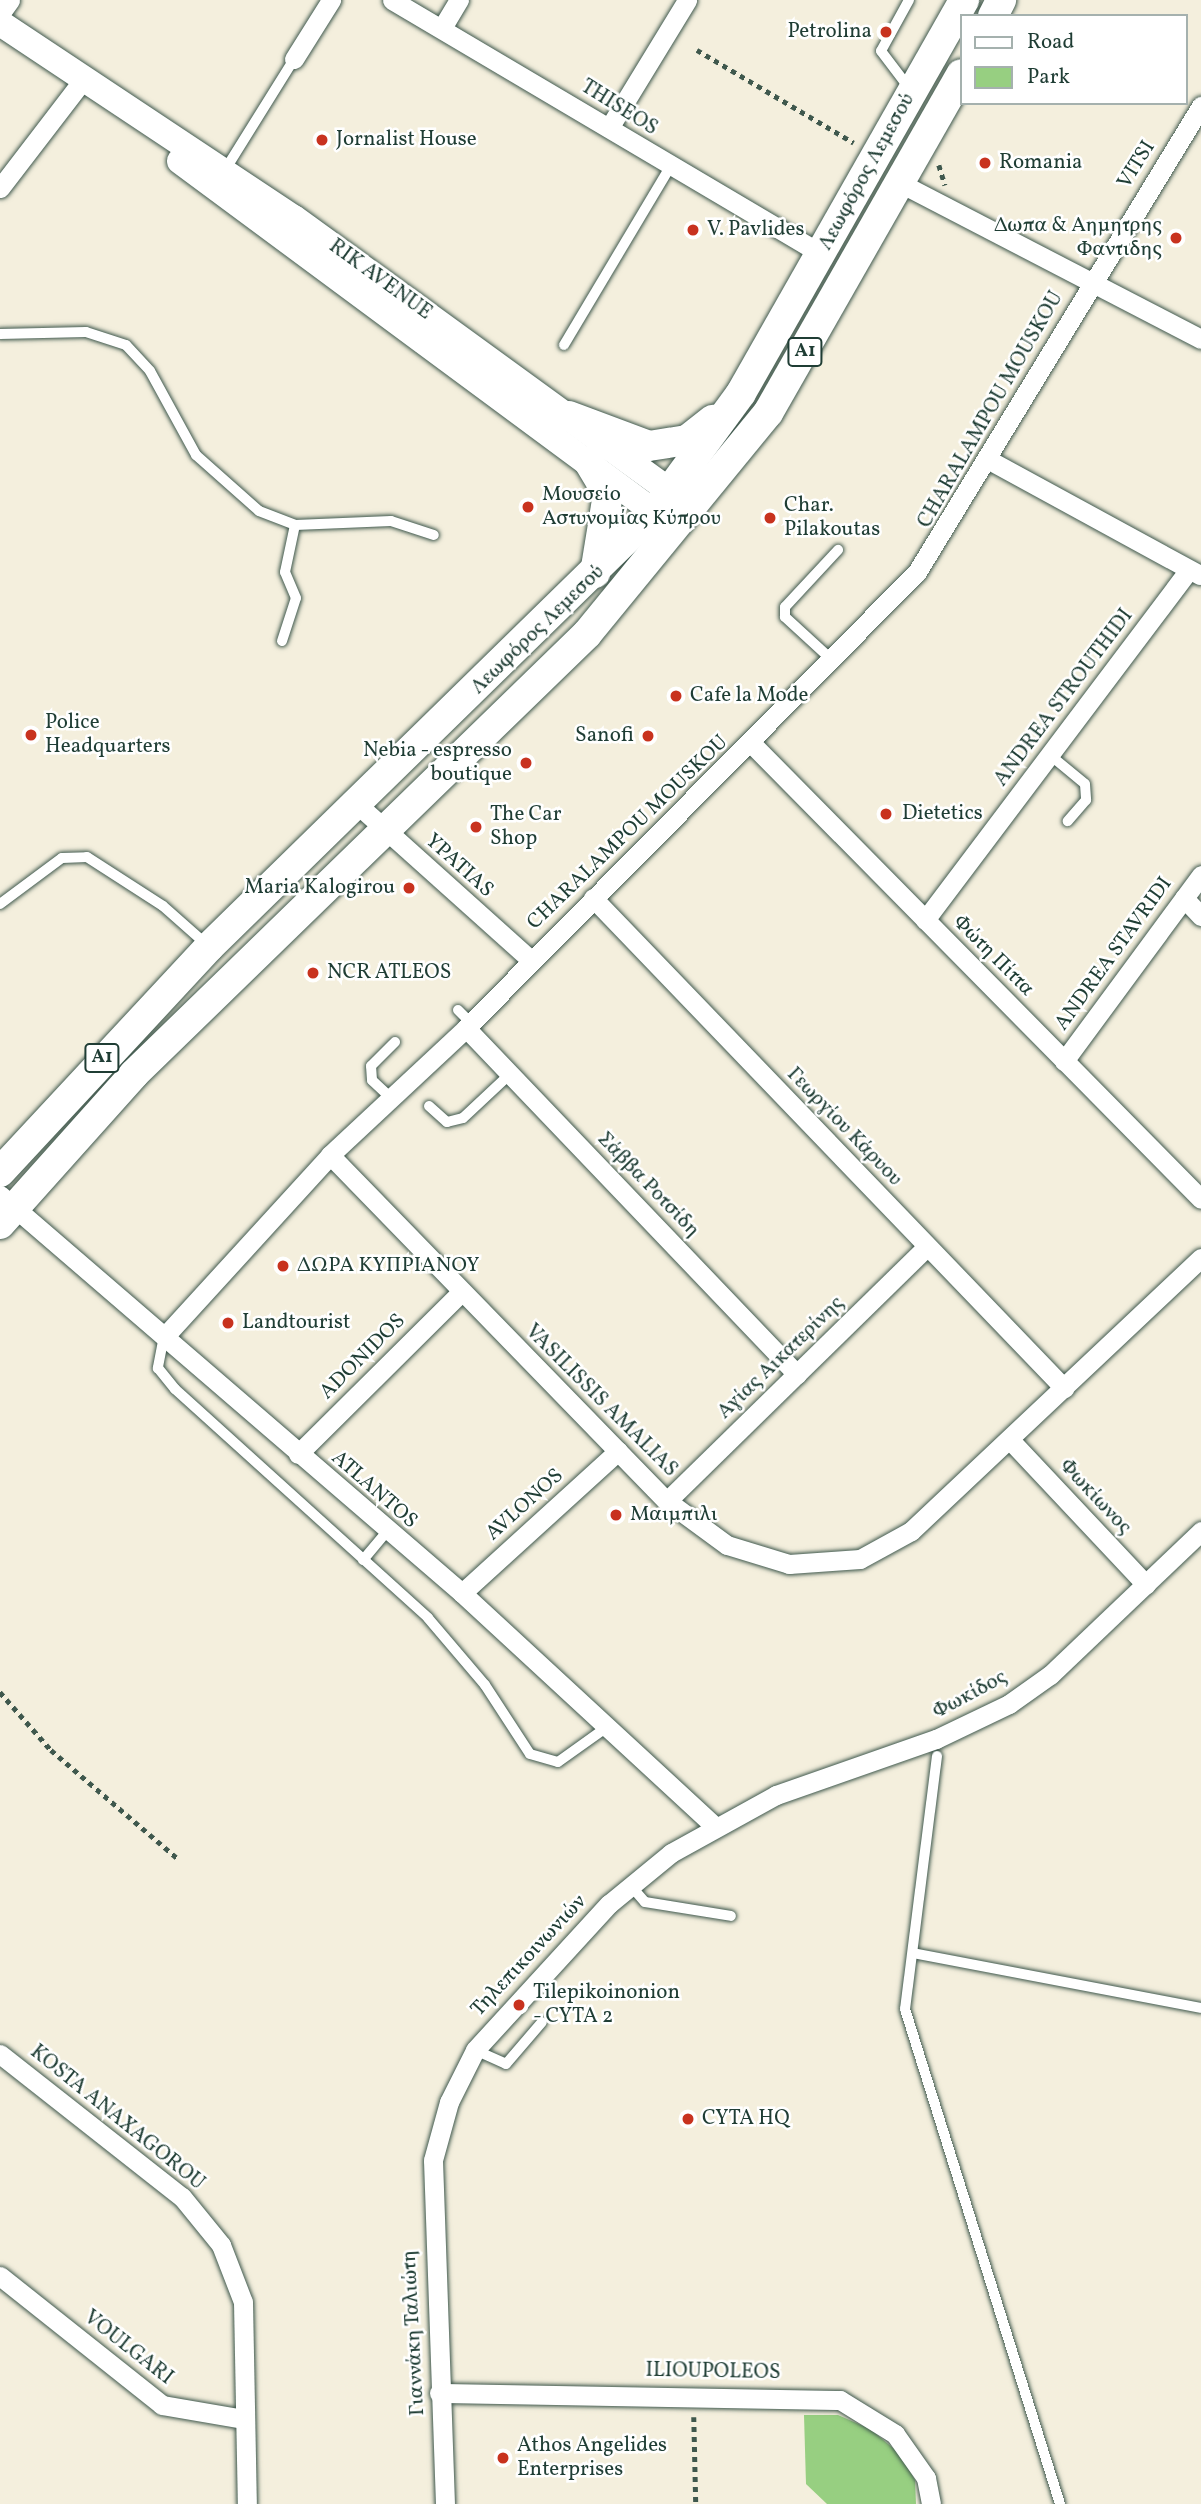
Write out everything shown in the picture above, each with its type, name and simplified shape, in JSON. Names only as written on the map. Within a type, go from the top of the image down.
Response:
[{"type":"main road","name":"Λεωφόρος Λεμεσού","points":[[0,1172],[209,947],[594,577],[662,502],[741,393],[964,0]]},
{"type":"main road","name":"RIK AVENUE","points":[[0,23],[82,81],[116,96],[225,170],[569,416],[662,502]]},
{"type":"main road","name":"Λεωφόρος Λεμεσού","points":[[5,1209],[134,1074],[587,634],[768,413],[902,184],[960,76]]},
{"type":"main road","name":"RIK AVENUE","points":[[82,81],[105,108],[589,462],[662,502]]},
{"type":"main road","points":[[569,416],[628,441],[672,444],[705,428],[741,393]]},
{"type":"main road","points":[[589,462],[608,495],[606,538],[594,577]]},
{"type":"street","points":[[0,14],[9,0]]},
{"type":"street","points":[[294,59],[331,0]]},
{"type":"street","name":"THISEOS","points":[[392,0],[821,254]]},
{"type":"street","points":[[442,28],[459,0]]},
{"type":"street","points":[[609,128],[687,0]]},
{"type":"street","points":[[0,188],[82,81]]},
{"type":"street","name":"VITSI","points":[[1090,285],[1198,118]]},
{"type":"street","points":[[902,184],[1090,285],[1201,339]]},
{"type":"street","name":"CHARALAMPOU MOUSKOU","points":[[164,1336],[330,1155],[391,1098],[465,1020],[531,960],[752,744],[936,548],[1090,285]]},
{"type":"street","points":[[989,460],[1195,573]]},
{"type":"street","name":"ANDREA STROUTHIDI","points":[[925,920],[1050,755],[1195,573]]},
{"type":"street","name":"Φώτη Πίττα","points":[[752,744],[1201,1199]]},
{"type":"street","name":"YPATIAS","points":[[358,805],[476,921],[531,960]]},
{"type":"street","name":"ANDREA STAVRIDI","points":[[1064,1060],[1201,874]]},
{"type":"street","name":"Γεωργίου Κάρυου","points":[[593,898],[1064,1388]]},
{"type":"street","points":[[1184,898],[1201,916]]},
{"type":"street","name":"Σάββα Ροτσίδη","points":[[465,1020],[510,1074],[797,1374]]},
{"type":"street","name":"VASILISSIS AMALIAS","points":[[330,1155],[667,1501],[727,1545],[789,1564],[828,1565],[860,1559],[911,1531],[1011,1441],[1201,1258]]},
{"type":"street","name":"ATLANTOS","points":[[5,1209],[164,1336],[462,1593],[713,1825]]},
{"type":"street","name":"Αγίας Αικατερίνης","points":[[667,1501],[928,1246]]},
{"type":"street","name":"ADONIDOS","points":[[298,1454],[461,1292]]},
{"type":"street","name":"Φωκίωνος","points":[[1011,1441],[1146,1585]]},
{"type":"street","name":"AVLONOS","points":[[462,1593],[618,1451]]},
{"type":"street","name":"Φωκίδος","points":[[713,1825],[936,1739],[1009,1704],[1146,1585],[1201,1531]]},
{"type":"street","name":"Τηλεπικοινωνιών","points":[[433,2160],[449,2102],[475,2050],[631,1886],[713,1825]]},
{"type":"street","name":"KOSTA ANAXAGOROU","points":[[0,2054],[182,2197],[221,2245],[243,2302],[247,2504]]},
{"type":"street","name":"Γιαννάκη Ταλιώτη","points":[[433,2160],[439,2393],[445,2504]]},
{"type":"street","name":"VOULGARI","points":[[0,2276],[162,2405],[244,2418]]},
{"type":"street","name":"ILIOUPOLEOS","points":[[439,2393],[820,2397],[857,2406],[913,2455],[931,2504]]},
{"type":"lane","points":[[909,0],[881,51],[912,92]]},
{"type":"lane","points":[[225,170],[294,59]]},
{"type":"lane","points":[[564,345],[670,167]]},
{"type":"lane","points":[[0,334],[86,332],[126,345],[150,371],[216,478],[237,497],[295,525],[391,521],[433,535]]},
{"type":"lane","points":[[282,641],[296,598],[285,572],[295,525]]},
{"type":"lane","points":[[832,660],[785,617],[785,607],[838,550]]},
{"type":"lane","points":[[1050,755],[1085,784],[1086,800],[1068,821]]},
{"type":"lane","points":[[0,904],[62,858],[87,857],[163,906],[209,947]]},
{"type":"lane","points":[[391,1098],[372,1080],[371,1066],[395,1042]]},
{"type":"lane","points":[[429,1105],[447,1122],[463,1118],[510,1074]]},
{"type":"lane","points":[[164,1336],[155,1356],[158,1368],[175,1388],[363,1560],[464,1658],[530,1754],[558,1762],[608,1727]]},
{"type":"lane","points":[[363,1560],[387,1531]]},
{"type":"lane","points":[[937,1756],[905,2009],[911,2037],[1060,2504]]},
{"type":"lane","points":[[631,1886],[645,1902],[731,1916]]},
{"type":"lane","points":[[913,1953],[1201,2008]]},
{"type":"lane","points":[[475,2050],[506,2064],[542,2022]]},
{"type":"path","points":[[697,50],[876,155]]},
{"type":"path","points":[[0,1692],[51,1750],[177,1858]]},
{"type":"path","points":[[694,2394],[696,2504]]},
{"type":"green space","points":[[804,2415],[838,2415],[870,2429],[899,2453],[915,2480],[916,2504],[827,2504],[806,2484]]},
{"type":"place","name":"Petrolina","points":[[886,32]]},
{"type":"place","name":"Jornalist House","points":[[322,140]]},
{"type":"place","name":"Romania","points":[[985,163]]},
{"type":"place","name":"V. Pavlides","points":[[693,230]]},
{"type":"place","name":"Δωπα & Αημητρης Φαντιδης","points":[[1176,238]]},
{"type":"place","name":"Μουσείο Αστυνομίας Κύπρου","points":[[528,507]]},
{"type":"place","name":"Char. Pilakoutas","points":[[770,518]]},
{"type":"place","name":"Cafe la Mode","points":[[676,696]]},
{"type":"place","name":"Police Headquarters","points":[[31,735]]},
{"type":"place","name":"Sanofi","points":[[648,736]]},
{"type":"place","name":"Nebia - espresso boutique","points":[[526,763]]},
{"type":"place","name":"Dietetics","points":[[886,814]]},
{"type":"place","name":"The Car Shop","points":[[476,827]]},
{"type":"place","name":"Maria Kalogirou","points":[[409,888]]},
{"type":"place","name":"NCR ATLEOS","points":[[313,973]]},
{"type":"place","name":"ΔΩΡΑ ΚΥΠΡΙΑΝΟΥ","points":[[283,1266]]},
{"type":"place","name":"Landtourist","points":[[228,1323]]},
{"type":"place","name":"Μαιμπιλι","points":[[616,1515]]},
{"type":"place","name":"Tilepikoinonion - CYTA 2","points":[[519,2005]]},
{"type":"place","name":"CYTA HQ","points":[[688,2119]]},
{"type":"place","name":"Athos Angelides Enterprises","points":[[503,2458]]}]
